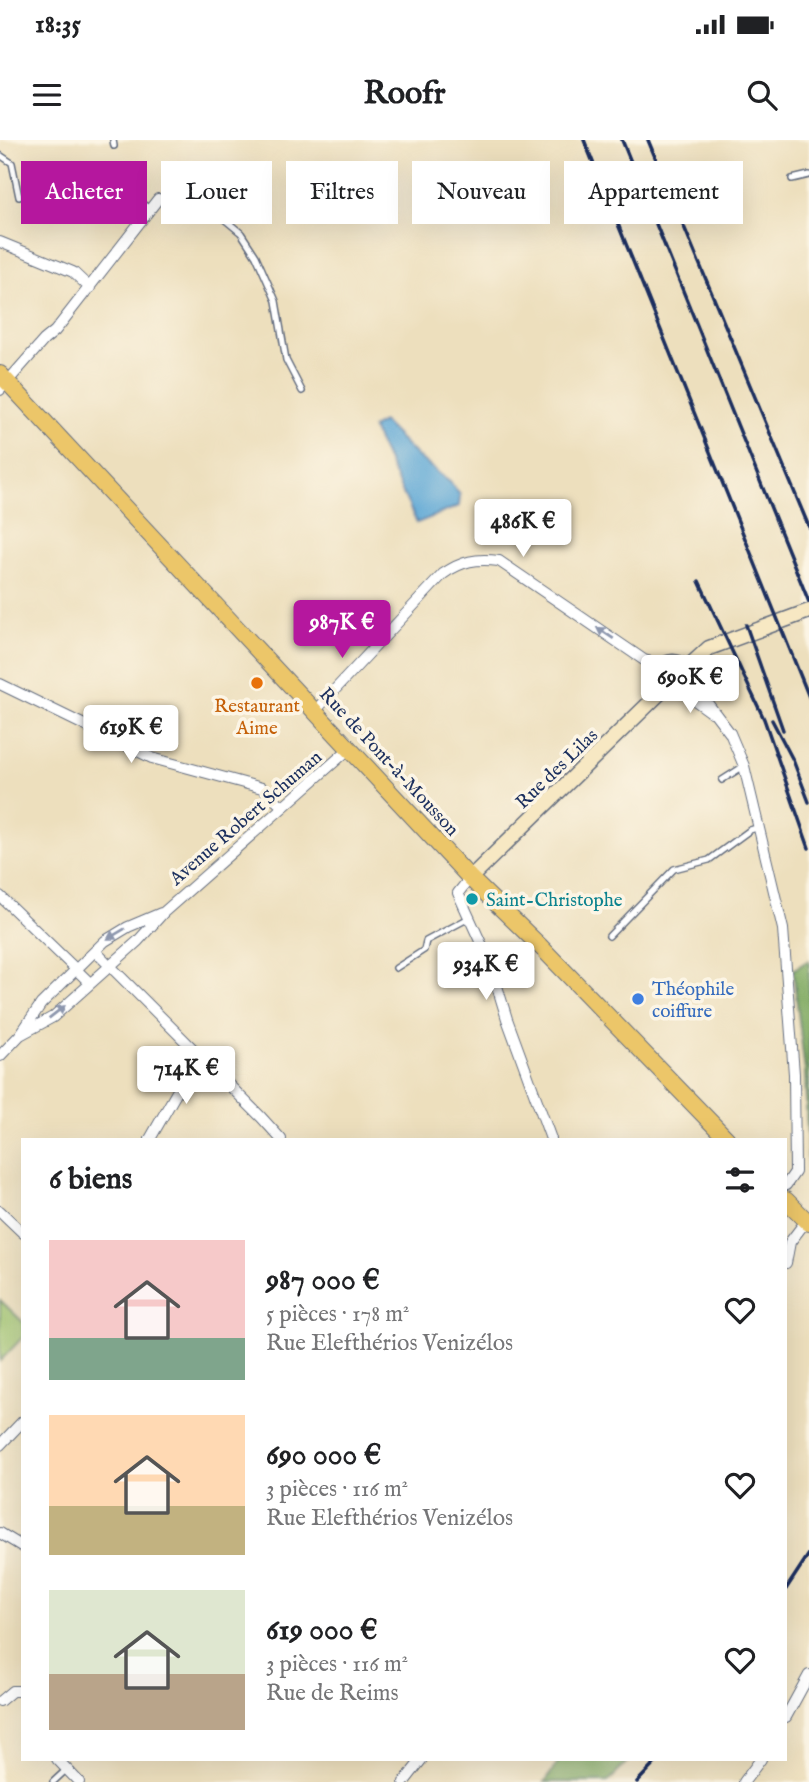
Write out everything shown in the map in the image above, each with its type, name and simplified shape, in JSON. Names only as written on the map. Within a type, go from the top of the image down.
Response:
[{"type":"main road","name":"Rue de Pont-à-Mousson","points":[[2,382],[470,878],[726,1138]]},
{"type":"main road","points":[[787,1200],[808,1222]]},
{"type":"street","points":[[2,382],[55,331],[158,199]]},
{"type":"street","points":[[0,242],[73,272],[90,288]]},
{"type":"street","points":[[314,712],[443,574],[458,564],[480,558],[499,561],[645,660],[678,668],[720,718],[730,733],[744,766],[783,929],[793,1061],[795,1172],[787,1184]]},
{"type":"street","points":[[720,718],[661,676],[678,668],[701,648],[709,648],[809,611]]},
{"type":"street","name":"Rue des Lilas","points":[[470,878],[672,686],[683,682],[678,668]]},
{"type":"street","points":[[0,684],[152,758],[262,788],[284,807]]},
{"type":"street","name":"Avenue Robert Schuman","points":[[20,1035],[53,1017],[138,941],[164,912],[349,749]]},
{"type":"street","points":[[470,878],[457,893],[490,963],[551,1138]]},
{"type":"street","points":[[0,896],[90,983]]},
{"type":"street","name":"Avenue Robert Schuman","points":[[1,1054],[20,1035],[41,1004],[105,940],[164,912]]},
{"type":"street","points":[[95,951],[280,1138]]},
{"type":"street","points":[[151,1138],[190,1069],[201,1058]]},
{"type":"street","points":[[0,1211],[21,1231]]},
{"type":"street","points":[[787,1258],[790,1242],[808,1222]]},
{"type":"street","points":[[0,1445],[21,1423]]},
{"type":"street","points":[[0,1533],[21,1546]]},
{"type":"street","points":[[787,1715],[809,1675]]},
{"type":"street","points":[[0,1701],[12,1691],[21,1691]]},
{"type":"street","points":[[59,1761],[79,1782]]},
{"type":"street","points":[[404,1782],[420,1761]]},
{"type":"street","points":[[745,1782],[760,1761]]},
{"type":"lane","points":[[0,155],[12,163],[19,197]]},
{"type":"lane","points":[[792,179],[809,176]]},
{"type":"lane","points":[[158,199],[183,185],[242,233],[256,256],[276,301],[286,360],[302,391]]},
{"type":"lane","points":[[722,780],[744,766]]},
{"type":"lane","points":[[609,936],[674,869],[709,860],[750,830],[760,828]]},
{"type":"lane","points":[[396,968],[424,950],[426,941],[468,918]]},
{"type":"lane","points":[[53,1782],[66,1769]]},
{"type":"green space","points":[[809,960],[809,1201],[805,1071],[793,970]]},
{"type":"green space","points":[[0,1300],[21,1320],[21,1339],[0,1361]]},
{"type":"green space","points":[[559,1761],[629,1761],[608,1782],[545,1782]]},
{"type":"water","points":[[383,422],[417,456],[451,483],[460,495],[459,506],[417,523],[372,428]]},
{"type":"railway","points":[[584,140],[809,697]]},
{"type":"railway","points":[[622,140],[809,602]]},
{"type":"railway","points":[[648,140],[809,527]]},
{"type":"railway","points":[[699,581],[764,719],[809,848]]},
{"type":"railway","points":[[746,625],[783,730]]},
{"type":"railway","points":[[772,720],[793,760],[809,802]]},
{"type":"railway","points":[[787,1587],[809,1554]]},
{"type":"railway","points":[[637,1782],[657,1761]]},
{"type":"place","name":"Restaurant Aime","points":[[257,683]]},
{"type":"place","name":"Saint-Christophe","points":[[472,899]]},
{"type":"place","name":"Théophile coiffure","points":[[638,999]]}]
